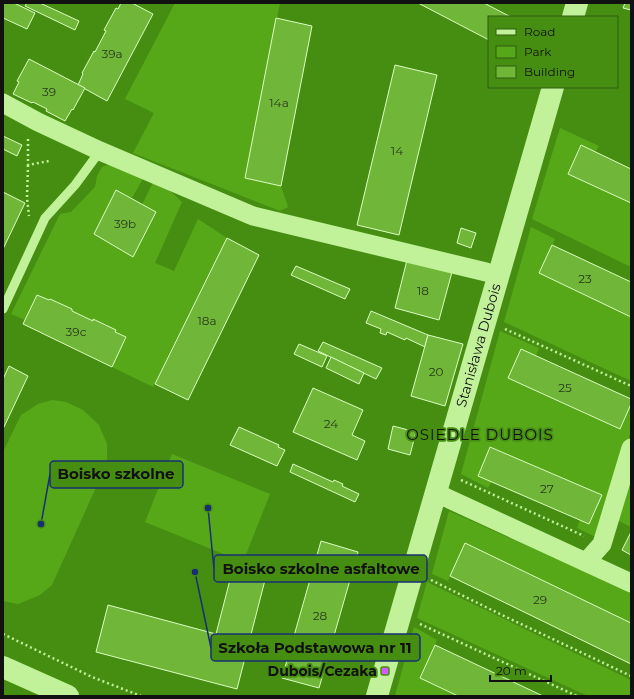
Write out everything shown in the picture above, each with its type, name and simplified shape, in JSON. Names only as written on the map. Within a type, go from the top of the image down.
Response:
[{"type":"street","points":[[573,16],[577,3]]},
{"type":"street","name":"Stanisława Dubois","points":[[377,696],[553,88]]},
{"type":"street","points":[[3,103],[38,122],[100,151],[252,216],[499,276]]},
{"type":"street","points":[[586,562],[602,544],[631,448]]},
{"type":"street","points":[[436,494],[631,583]]},
{"type":"street","points":[[3,666],[68,696]]},
{"type":"lane","points":[[3,310],[45,218],[75,185],[100,151]]},
{"type":"path","points":[[29,220],[27,198],[28,138],[38,122]]},
{"type":"path","points":[[28,165],[49,161]]},
{"type":"path","points":[[505,328],[631,386]]},
{"type":"path","points":[[460,479],[602,544]]},
{"type":"path","points":[[430,579],[631,676]]},
{"type":"path","points":[[418,623],[577,696]]},
{"type":"path","points":[[3,634],[92,677],[140,696]]},
{"type":"green space","points":[[175,3],[280,3],[245,178],[281,186],[288,207],[280,211],[133,153],[154,113],[125,99]]},
{"type":"green space","points":[[560,128],[599,146],[595,152],[581,146],[568,174],[631,203],[631,267],[532,219]]},
{"type":"green space","points":[[115,162],[145,175],[132,198],[116,190],[94,234],[133,257],[156,213],[142,205],[154,180],[165,186],[182,202],[155,263],[174,271],[198,219],[227,238],[153,387],[112,367],[126,337],[37,295],[25,320],[11,314],[60,214],[71,212],[95,187],[97,176],[102,167]]},
{"type":"green space","points":[[531,227],[555,239],[539,273],[631,317],[631,381],[504,322]]},
{"type":"green space","points":[[500,331],[539,348],[536,356],[521,349],[508,378],[619,429],[631,404],[631,431],[598,538],[577,528],[580,520],[589,524],[602,495],[491,447],[478,475],[492,481],[488,488],[461,474]]},
{"type":"green space","points":[[52,400],[66,402],[83,410],[99,425],[107,444],[107,463],[52,585],[40,595],[18,604],[3,601],[3,452],[21,415],[38,404]]},
{"type":"green space","points":[[172,454],[270,494],[243,562],[145,522]]},
{"type":"green space","points":[[631,469],[631,527],[615,519]]},
{"type":"green space","points":[[449,511],[631,592],[631,623],[465,543],[448,581],[432,574]]},
{"type":"green space","points":[[427,582],[631,680],[631,696],[588,696],[417,618]]},
{"type":"green space","points":[[414,627],[437,640],[420,678],[458,696],[395,696]]},
{"type":"building","points":[[3,3],[14,3],[35,13],[27,29],[3,18]]},
{"type":"building","points":[[27,3],[40,3],[79,21],[75,30],[25,6]]},
{"type":"building","points":[[121,3],[132,3],[153,14],[107,101],[78,85],[83,74],[82,73],[106,31],[104,30],[116,8],[118,9]]},
{"type":"building","points":[[418,3],[484,3],[509,16],[488,16],[488,39]]},
{"type":"building","points":[[625,3],[631,3],[631,10],[623,8]]},
{"type":"building","points":[[276,18],[312,26],[281,186],[245,178]]},
{"type":"building","points":[[29,59],[85,88],[65,121],[46,111],[47,109],[13,94],[19,82],[17,81]]},
{"type":"building","points":[[395,65],[437,75],[399,235],[357,225]]},
{"type":"building","points":[[3,136],[22,145],[17,156],[3,149]]},
{"type":"building","points":[[581,145],[631,169],[631,203],[568,174]]},
{"type":"building","points":[[116,190],[156,212],[133,257],[94,234]]},
{"type":"building","points":[[3,192],[25,203],[3,249]]},
{"type":"building","points":[[461,228],[476,233],[471,248],[457,243]]},
{"type":"building","points":[[227,238],[259,255],[188,400],[155,384]]},
{"type":"building","points":[[552,245],[631,282],[631,317],[539,273]]},
{"type":"building","points":[[407,260],[452,272],[439,320],[395,308]]},
{"type":"building","points":[[296,266],[350,289],[345,299],[291,275]]},
{"type":"building","points":[[37,295],[72,309],[72,311],[116,330],[115,332],[126,337],[112,367],[23,324]]},
{"type":"building","points":[[371,311],[428,335],[425,347],[406,338],[405,340],[387,332],[386,335],[380,333],[381,329],[366,323]]},
{"type":"building","points":[[428,335],[463,344],[445,406],[411,396]]},
{"type":"building","points":[[323,342],[382,368],[376,379],[318,351]]},
{"type":"building","points":[[299,344],[327,356],[322,367],[294,354]]},
{"type":"building","points":[[521,349],[631,399],[631,404],[620,429],[508,378]]},
{"type":"building","points":[[331,357],[364,373],[359,384],[326,368]]},
{"type":"building","points":[[9,366],[28,376],[3,429],[3,379]]},
{"type":"building","points":[[313,388],[363,410],[352,435],[365,441],[357,460],[293,432]]},
{"type":"building","points":[[393,426],[416,432],[410,455],[388,449]]},
{"type":"building","points":[[239,427],[279,445],[278,447],[285,450],[277,466],[230,445]]},
{"type":"building","points":[[490,447],[602,495],[589,524],[478,476]]},
{"type":"building","points":[[293,464],[333,482],[334,480],[343,484],[342,486],[359,494],[355,502],[290,472]]},
{"type":"building","points":[[631,532],[631,555],[622,550]]},
{"type":"building","points":[[321,541],[358,552],[319,688],[282,678]]},
{"type":"building","points":[[465,543],[631,623],[631,664],[450,576]]},
{"type":"building","points":[[232,572],[265,580],[237,689],[96,652],[108,605],[216,634]]},
{"type":"building","points":[[435,645],[543,696],[458,696],[420,678]]},
{"type":"place","name":"Boisko szkolne asfaltowe","points":[[208,508]]},
{"type":"place","name":"Boisko szkolne","points":[[41,524]]},
{"type":"place","name":"Szkoła Podstawowa nr 11","points":[[195,572]]},
{"type":"place","name":"Dubois/Cezaka","points":[[385,671]]},
{"type":"district","name":"OSIEDLE DUBOIS","points":[[480,434]]}]
